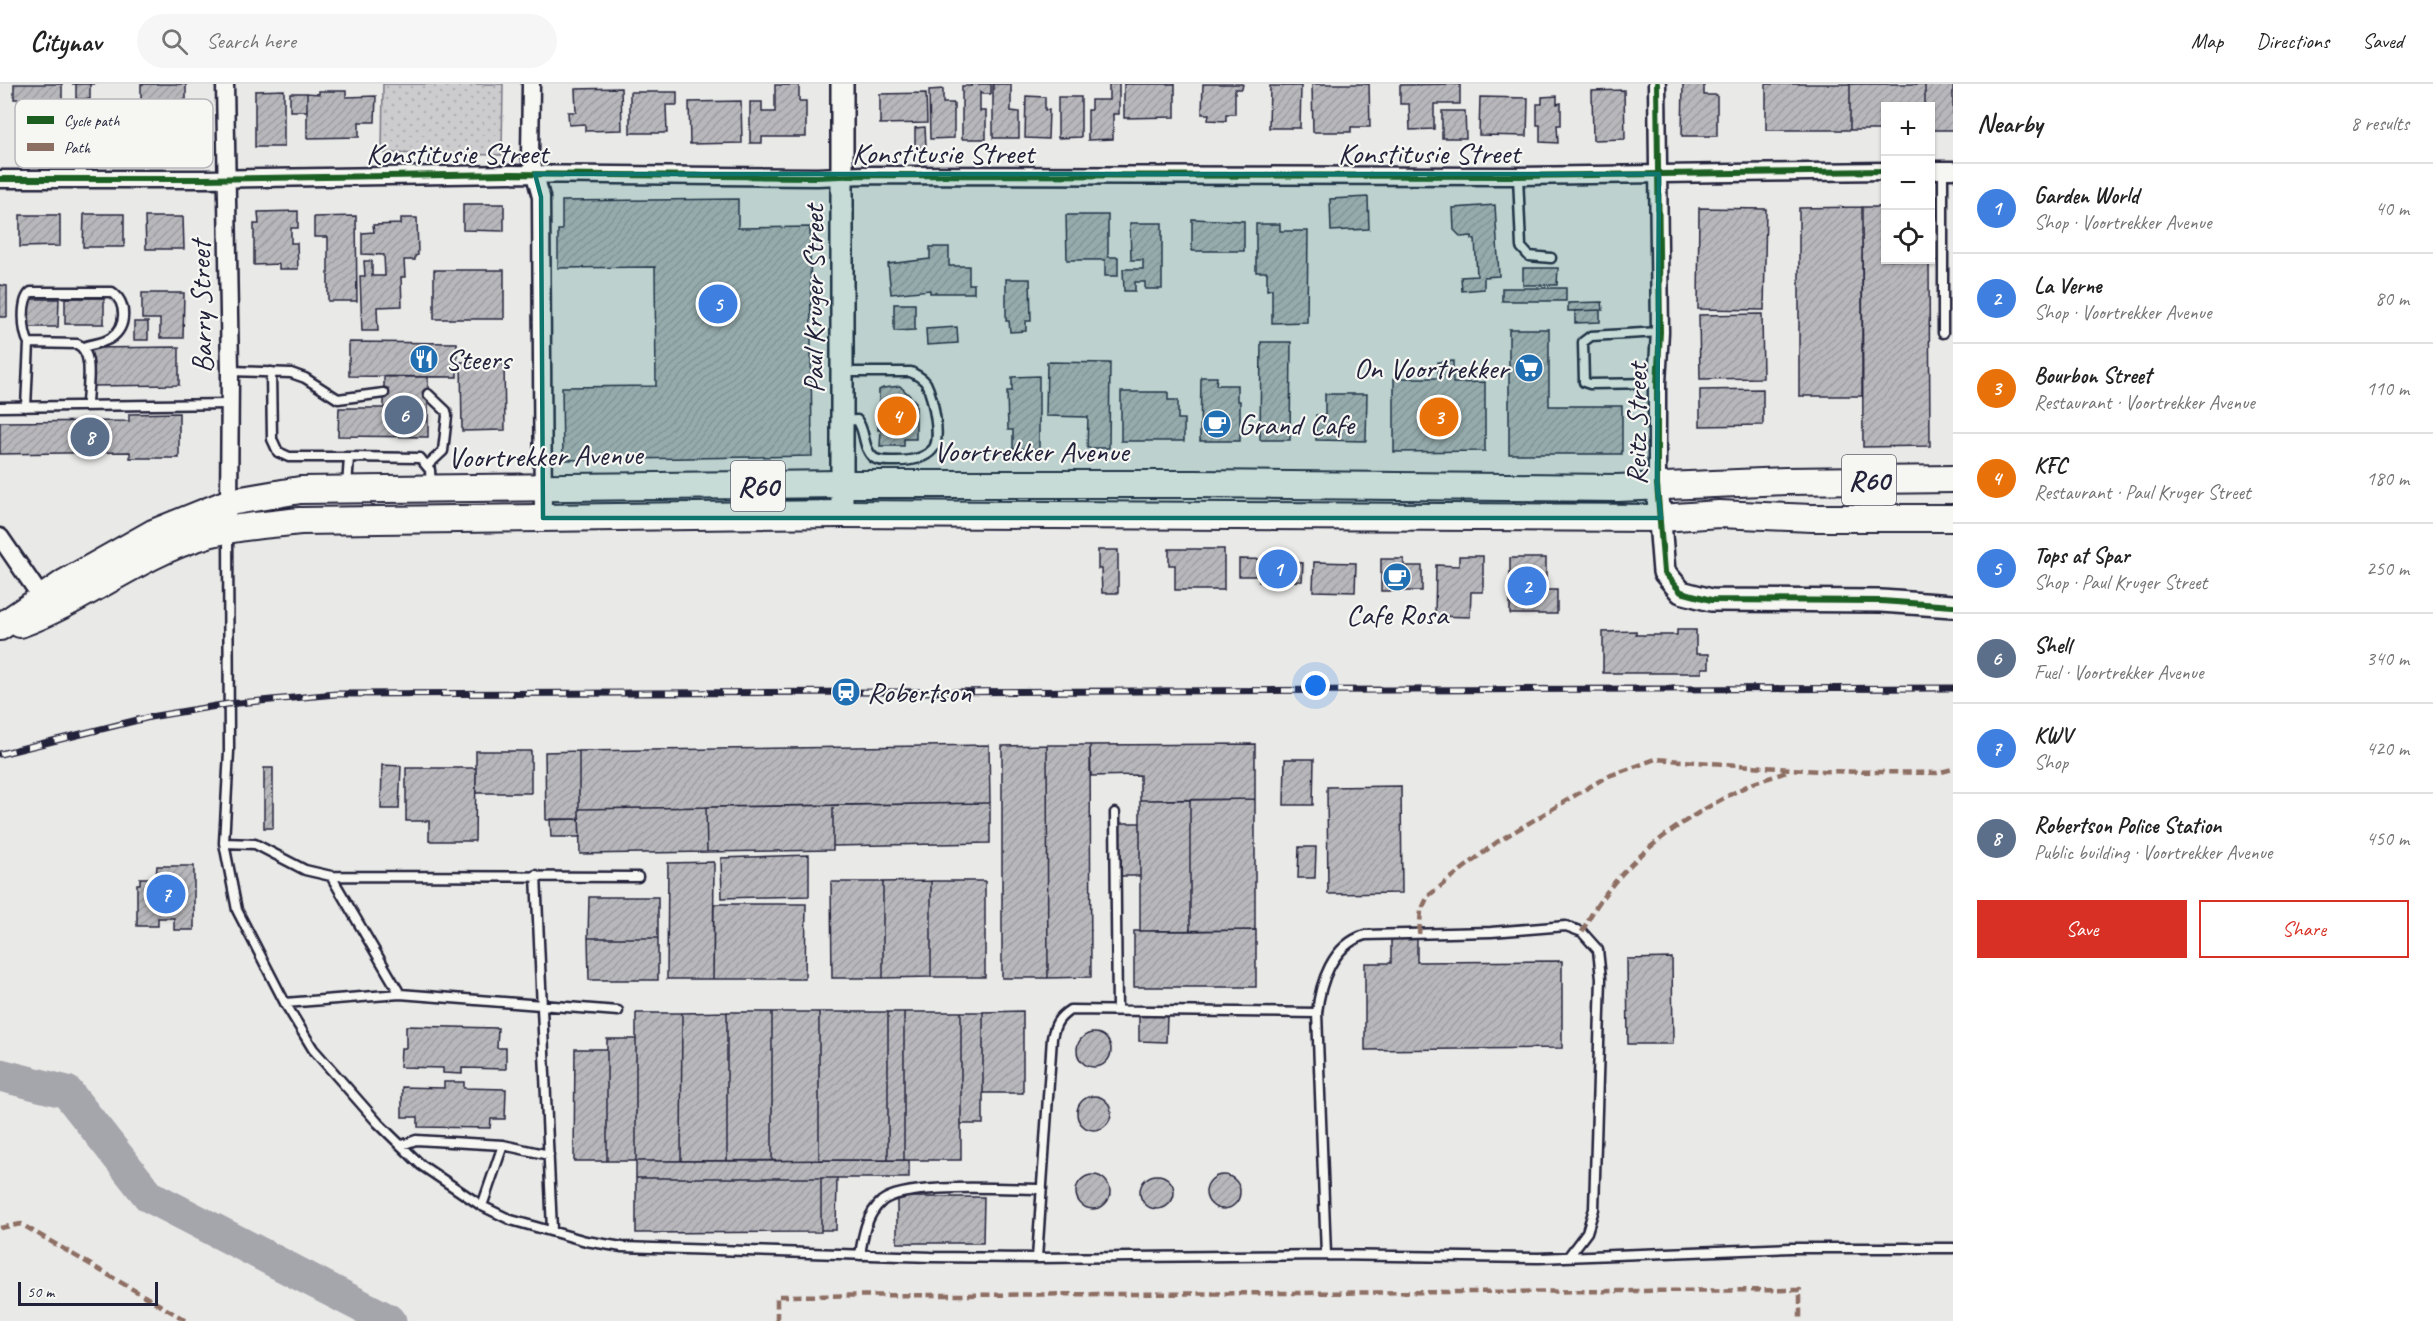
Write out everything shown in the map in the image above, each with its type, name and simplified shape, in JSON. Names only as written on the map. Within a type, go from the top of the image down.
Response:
[{"type":"main road","name":"Voortrekker Avenue","points":[[46,605],[153,533],[230,502],[300,490],[843,484],[1193,484],[1617,488],[1657,484],[1953,479]]},
{"type":"main road","points":[[1837,518],[1839,480]]},
{"type":"main road","name":"Voortrekker Avenue","points":[[0,629],[46,605],[204,535],[228,529],[300,521],[842,514],[1661,518],[1719,514],[1837,518],[1953,518]]},
{"type":"street","name":"Barry Street","points":[[225,84],[230,371],[228,529]]},
{"type":"street","points":[[531,84],[530,156],[541,197],[543,518]]},
{"type":"street","name":"Paul Kruger Street","points":[[842,84],[842,514]]},
{"type":"street","name":"Reitz Street","points":[[1658,84],[1660,332],[1657,383],[1657,484],[1664,572],[1681,592],[1711,600],[1881,600],[1953,606]]},
{"type":"street","name":"Konstitusie Street","points":[[0,178],[535,174],[1518,176],[1881,171]]},
{"type":"street","points":[[0,537],[46,605]]},
{"type":"lane","points":[[1942,170],[1943,333]]},
{"type":"lane","points":[[1518,176],[1521,247],[1529,256],[1551,258]]},
{"type":"lane","points":[[26,407],[29,343],[26,337],[25,300],[31,292],[112,292],[119,296],[124,312],[123,323],[119,331],[110,339],[83,347]]},
{"type":"lane","points":[[1657,383],[1590,384],[1584,382],[1583,342],[1591,336],[1660,332]]},
{"type":"lane","points":[[29,343],[77,344],[83,347],[87,355],[87,405]]},
{"type":"lane","points":[[230,371],[291,373],[305,378],[338,399],[384,393]]},
{"type":"lane","points":[[271,372],[272,439],[278,452],[289,457],[420,458],[430,470],[431,490]]},
{"type":"lane","points":[[842,422],[857,420],[864,431],[864,441],[870,453],[880,460],[907,461],[922,456],[934,450],[938,440],[926,383],[921,377],[910,372],[843,372]]},
{"type":"lane","points":[[428,394],[446,411],[447,416],[443,451],[428,465]]},
{"type":"lane","points":[[0,407],[230,405]]},
{"type":"lane","points":[[347,491],[349,457]]},
{"type":"lane","points":[[228,529],[229,752],[224,843],[237,910],[285,1004],[313,1048],[378,1122],[421,1165],[482,1206],[512,1220],[586,1241],[622,1247],[860,1255],[1037,1258],[1326,1255],[1569,1256],[1791,1248],[1953,1248]]},
{"type":"lane","points":[[1115,813],[1117,1010]]},
{"type":"lane","points":[[224,843],[255,844],[305,870],[332,876],[359,878],[536,875],[638,877]]},
{"type":"lane","points":[[536,875],[552,1230]]},
{"type":"lane","points":[[332,876],[400,994]]},
{"type":"lane","points":[[1326,1255],[1317,1013],[1319,994],[1328,969],[1358,937],[1491,932],[1566,926],[1582,932],[1598,950],[1601,978],[1594,1209],[1587,1232],[1569,1256]]},
{"type":"lane","points":[[285,1004],[400,994],[618,1011]]},
{"type":"lane","points":[[1037,1258],[1052,1038],[1057,1021],[1070,1010],[1317,1013]]},
{"type":"lane","points":[[402,1145],[416,1140],[503,1145],[549,1155]]},
{"type":"lane","points":[[482,1206],[503,1145]]},
{"type":"lane","points":[[860,1255],[863,1231],[870,1215],[881,1202],[891,1195],[918,1190],[1042,1189]]},
{"type":"highlighted area","points":[[535,174],[1659,174],[1657,484],[1661,518],[543,518],[541,197]]},
{"type":"shaded area","points":[[383,84],[503,84],[502,155],[382,153]]},
{"type":"building","points":[[14,84],[62,84],[62,99],[14,99]]},
{"type":"building","points":[[76,84],[90,84],[90,99],[76,99]]},
{"type":"building","points":[[141,84],[186,84],[186,99],[141,99]]},
{"type":"building","points":[[971,84],[991,84],[991,94],[980,92],[980,111],[986,111],[986,139],[962,139],[962,86],[972,86]]},
{"type":"building","points":[[993,84],[1011,84],[1011,111],[1019,112],[1019,138],[993,138]]},
{"type":"building","points":[[1109,84],[1119,84],[1119,114],[1113,114],[1113,139],[1088,140],[1088,110],[1091,110],[1091,100],[1109,100]]},
{"type":"building","points":[[1124,84],[1175,84],[1175,117],[1124,118]]},
{"type":"building","points":[[1203,84],[1243,84],[1242,89],[1235,89],[1235,114],[1226,114],[1226,121],[1208,120],[1209,114],[1202,114]]},
{"type":"building","points":[[1312,84],[1369,84],[1370,127],[1351,127],[1351,132],[1313,132]]},
{"type":"building","points":[[1460,84],[1460,104],[1434,104],[1434,129],[1410,130],[1409,104],[1400,104],[1400,85]]},
{"type":"building","points":[[1683,84],[1704,84],[1704,95],[1717,95],[1717,136],[1682,136]]},
{"type":"building","points":[[1766,84],[1850,84],[1850,130],[1766,130]]},
{"type":"building","points":[[1850,84],[1925,84],[1925,102],[1881,102],[1881,130],[1850,130]]},
{"type":"building","points":[[1925,84],[1953,84],[1953,130],[1935,130],[1935,102],[1925,102]]},
{"type":"building","points":[[775,85],[799,85],[799,101],[806,101],[806,137],[762,137],[762,143],[750,143],[750,102],[762,102],[762,112],[775,112]]},
{"type":"building","points":[[1270,86],[1301,86],[1300,128],[1269,128]]},
{"type":"building","points":[[621,88],[622,130],[585,131],[585,124],[569,125],[568,112],[576,112],[575,89]]},
{"type":"building","points":[[943,89],[943,103],[954,103],[954,138],[930,139],[929,90]]},
{"type":"building","points":[[284,90],[284,147],[255,147],[255,91]]},
{"type":"building","points":[[1624,90],[1625,139],[1593,140],[1592,91]]},
{"type":"building","points":[[319,91],[346,91],[346,97],[376,96],[375,122],[359,122],[359,137],[307,138],[307,93],[319,94]]},
{"type":"building","points":[[630,92],[677,92],[677,105],[666,105],[667,133],[630,133]]},
{"type":"building","points":[[290,93],[307,93],[307,111],[290,111]]},
{"type":"building","points":[[926,93],[927,123],[880,124],[880,94]]},
{"type":"building","points":[[1026,96],[1045,97],[1045,110],[1049,110],[1048,139],[1025,138]]},
{"type":"building","points":[[1557,96],[1557,104],[1561,103],[1561,125],[1557,125],[1558,143],[1540,142],[1537,104],[1542,104],[1542,97]]},
{"type":"building","points":[[1058,97],[1081,97],[1081,137],[1058,138]]},
{"type":"building","points":[[1480,97],[1528,98],[1527,136],[1479,135]]},
{"type":"building","points":[[741,101],[742,143],[690,144],[689,102]]},
{"type":"building","points":[[1442,111],[1465,111],[1466,138],[1442,138]]},
{"type":"building","points":[[925,127],[926,147],[915,148],[915,128]]},
{"type":"building","points":[[1368,197],[1369,229],[1331,231],[1330,199]]},
{"type":"building","points":[[738,199],[738,228],[810,227],[812,456],[563,460],[562,387],[656,386],[655,267],[558,268],[558,230],[562,230],[562,201]]},
{"type":"building","points":[[463,204],[504,204],[504,231],[463,230]]},
{"type":"building","points":[[1495,205],[1499,276],[1484,277],[1484,289],[1462,291],[1461,277],[1477,276],[1475,239],[1472,239],[1472,236],[1461,237],[1454,230],[1453,208]]},
{"type":"building","points":[[1862,207],[1881,207],[1881,264],[1929,264],[1930,446],[1863,447]]},
{"type":"building","points":[[1862,207],[1862,396],[1799,396],[1799,208]]},
{"type":"building","points":[[1699,208],[1766,209],[1764,310],[1698,309]]},
{"type":"building","points":[[298,211],[298,228],[291,228],[291,243],[297,243],[298,269],[279,269],[279,264],[254,265],[254,224],[259,224],[258,212]]},
{"type":"building","points":[[84,214],[124,214],[124,247],[83,247]]},
{"type":"building","points":[[20,215],[60,215],[60,246],[20,247]]},
{"type":"building","points":[[1066,215],[1108,215],[1108,257],[1118,257],[1118,276],[1105,276],[1105,260],[1067,260]]},
{"type":"building","points":[[356,216],[357,301],[328,301],[328,237],[314,237],[314,217]]},
{"type":"building","points":[[145,217],[183,217],[184,249],[146,249]]},
{"type":"building","points":[[401,218],[417,218],[418,255],[415,256],[415,260],[404,260],[405,277],[401,277],[402,306],[377,307],[378,331],[362,331],[360,276],[365,276],[364,261],[372,261],[372,276],[385,276],[384,255],[362,254],[362,233],[374,232],[373,225],[401,224]]},
{"type":"building","points":[[1192,219],[1244,221],[1244,251],[1192,251]]},
{"type":"building","points":[[1130,223],[1162,223],[1162,289],[1145,289],[1145,282],[1135,282],[1135,291],[1124,291],[1123,269],[1143,269],[1143,260],[1131,260]]},
{"type":"building","points":[[1256,224],[1280,224],[1280,231],[1308,231],[1307,322],[1272,323],[1272,289],[1267,290],[1267,272],[1256,272]]},
{"type":"building","points":[[930,247],[949,247],[949,266],[969,266],[969,284],[974,284],[974,293],[930,293],[930,290],[891,294],[888,264],[930,259]]},
{"type":"building","points":[[1523,268],[1558,268],[1557,285],[1523,285]]},
{"type":"building","points":[[434,270],[504,270],[504,319],[434,319]]},
{"type":"building","points":[[1006,279],[1030,279],[1031,321],[1026,321],[1026,331],[1010,332],[1009,321],[1006,321]]},
{"type":"building","points":[[0,285],[7,286],[7,317],[0,317]]},
{"type":"building","points":[[1502,288],[1566,288],[1566,301],[1502,301]]},
{"type":"building","points":[[142,293],[184,293],[183,338],[160,338],[160,319],[142,319]]},
{"type":"building","points":[[65,298],[104,298],[104,324],[65,324]]},
{"type":"building","points":[[28,299],[59,299],[58,327],[28,327]]},
{"type":"building","points":[[1602,302],[1603,310],[1568,311],[1568,303]]},
{"type":"building","points":[[894,304],[915,304],[915,330],[894,331]]},
{"type":"building","points":[[1600,310],[1600,322],[1575,323],[1575,311]]},
{"type":"building","points":[[1762,314],[1763,378],[1700,379],[1699,315]]},
{"type":"building","points":[[134,322],[148,322],[148,340],[134,340]]},
{"type":"building","points":[[957,327],[958,343],[927,345],[926,329]]},
{"type":"building","name":"On Voortrekker","points":[[1509,329],[1549,329],[1549,406],[1622,406],[1622,454],[1509,454]]},
{"type":"building","points":[[349,342],[457,343],[457,377],[349,376]]},
{"type":"building","points":[[1261,342],[1291,342],[1290,440],[1260,440]]},
{"type":"building","points":[[179,347],[179,385],[91,386],[91,348]]},
{"type":"building","points":[[1453,361],[1453,383],[1485,382],[1485,451],[1394,452],[1394,378],[1438,378],[1438,362]]},
{"type":"building","points":[[461,362],[504,362],[505,430],[462,431]]},
{"type":"building","points":[[1047,362],[1110,363],[1109,448],[1087,448],[1088,417],[1046,416]]},
{"type":"building","points":[[1039,376],[1039,449],[1013,449],[1013,430],[1008,430],[1007,391],[1012,391],[1012,377]]},
{"type":"building","points":[[384,377],[428,377],[428,437],[338,436],[339,408],[384,408]]},
{"type":"building","points":[[1201,377],[1217,377],[1216,385],[1237,385],[1237,401],[1240,401],[1240,441],[1200,441]]},
{"type":"building","points":[[900,386],[916,402],[916,439],[904,439],[904,446],[880,446],[879,390]]},
{"type":"building","points":[[1763,389],[1763,425],[1700,426],[1700,390]]},
{"type":"building","points":[[1121,392],[1168,392],[1168,400],[1178,400],[1178,419],[1184,419],[1184,441],[1121,441]]},
{"type":"building","points":[[1325,394],[1367,394],[1366,441],[1316,440],[1316,415],[1325,415]]},
{"type":"building","points":[[179,413],[179,458],[130,458],[130,452],[0,454],[0,422],[129,421],[129,414]]},
{"type":"building","points":[[1169,549],[1224,549],[1224,590],[1175,590],[1175,565],[1169,565]]},
{"type":"building","points":[[1098,550],[1118,550],[1118,593],[1102,593]]},
{"type":"building","points":[[1459,556],[1483,556],[1483,592],[1471,592],[1470,617],[1435,616],[1436,565],[1459,566]]},
{"type":"building","points":[[1510,558],[1546,558],[1546,590],[1557,590],[1557,614],[1510,614]]},
{"type":"building","points":[[1239,559],[1287,560],[1287,562],[1303,563],[1302,581],[1259,582],[1259,576],[1239,576]]},
{"type":"building","points":[[1381,559],[1404,559],[1404,566],[1422,566],[1422,591],[1381,591]]},
{"type":"building","points":[[1314,562],[1356,563],[1355,592],[1313,591]]},
{"type":"building","points":[[1677,630],[1696,630],[1696,654],[1709,654],[1709,668],[1702,668],[1702,673],[1603,673],[1603,632],[1636,631],[1636,635],[1677,635]]},
{"type":"building","points":[[1255,744],[1255,799],[1140,800],[1140,775],[1091,776],[1090,745]]},
{"type":"building","points":[[989,745],[990,803],[579,809],[579,751]]},
{"type":"building","points":[[1047,745],[1048,978],[1002,978],[1002,746]]},
{"type":"building","points":[[1047,745],[1090,745],[1091,977],[1048,978]]},
{"type":"building","points":[[476,751],[531,751],[531,793],[476,793]]},
{"type":"building","points":[[579,751],[579,819],[546,820],[545,752]]},
{"type":"building","points":[[1285,759],[1314,759],[1313,805],[1284,805]]},
{"type":"building","points":[[382,765],[401,766],[399,809],[381,809]]},
{"type":"building","points":[[264,768],[273,768],[273,828],[264,828]]},
{"type":"building","points":[[406,768],[476,768],[475,841],[429,841],[429,821],[406,821]]},
{"type":"building","points":[[1401,786],[1402,893],[1328,894],[1327,787]]},
{"type":"building","points":[[1255,799],[1255,930],[1190,931],[1190,800]]},
{"type":"building","points":[[1140,800],[1190,800],[1190,931],[1140,931]]},
{"type":"building","points":[[990,803],[990,843],[833,846],[833,805]]},
{"type":"building","points":[[833,805],[833,850],[707,852],[706,807]]},
{"type":"building","points":[[706,807],[707,852],[580,854],[579,809]]},
{"type":"building","points":[[550,819],[579,819],[580,837],[551,837]]},
{"type":"building","points":[[1120,823],[1140,823],[1140,876],[1120,876]]},
{"type":"building","points":[[1299,847],[1316,847],[1315,878],[1298,878]]},
{"type":"building","points":[[809,855],[809,896],[722,898],[721,858]]},
{"type":"building","points":[[714,862],[713,979],[667,979],[668,863]]},
{"type":"building","points":[[157,866],[194,866],[194,930],[174,930],[174,918],[158,918],[158,926],[137,926],[137,884],[140,884],[140,878],[156,878]]},
{"type":"building","points":[[931,881],[985,881],[985,977],[931,977]]},
{"type":"building","points":[[931,881],[931,977],[883,978],[883,882]]},
{"type":"building","points":[[831,882],[883,882],[883,978],[832,978]]},
{"type":"building","points":[[589,897],[658,897],[658,938],[588,938]]},
{"type":"building","points":[[714,904],[806,904],[805,979],[713,979]]},
{"type":"building","points":[[1256,930],[1256,987],[1134,987],[1134,931]]},
{"type":"building","points":[[1417,937],[1417,962],[1562,961],[1562,1048],[1365,1050],[1365,963],[1391,963],[1391,938]]},
{"type":"building","points":[[588,938],[658,938],[658,980],[589,980]]},
{"type":"building","points":[[1672,958],[1673,1044],[1628,1044],[1627,959]]},
{"type":"building","points":[[1023,1011],[1023,1093],[983,1093],[983,1012]]},
{"type":"building","points":[[727,1012],[772,1012],[772,1161],[727,1161]]},
{"type":"building","points":[[727,1012],[727,1161],[681,1161],[682,1013]]},
{"type":"building","points":[[772,1012],[819,1012],[819,1160],[772,1161]]},
{"type":"building","points":[[819,1012],[888,1012],[888,1160],[819,1160]]},
{"type":"building","points":[[888,1012],[904,1012],[904,1160],[888,1160]]},
{"type":"building","points":[[904,1012],[961,1012],[961,1160],[904,1160]]},
{"type":"building","points":[[961,1012],[983,1012],[983,1124],[961,1124]]},
{"type":"building","points":[[636,1013],[682,1013],[681,1161],[636,1161]]},
{"type":"building","points":[[1139,1015],[1167,1015],[1166,1042],[1139,1041]]},
{"type":"building","points":[[406,1026],[498,1028],[497,1048],[506,1048],[506,1069],[462,1068],[462,1074],[443,1073],[443,1068],[400,1067],[401,1048],[406,1048]]},
{"type":"building","points":[[1094,1033],[1106,1038],[1111,1050],[1106,1062],[1094,1067],[1082,1062],[1077,1050],[1082,1038]]},
{"type":"building","points":[[607,1039],[636,1039],[636,1161],[607,1161]]},
{"type":"building","points":[[575,1049],[607,1049],[607,1161],[574,1161]]},
{"type":"building","points":[[444,1082],[464,1082],[464,1088],[506,1089],[505,1119],[491,1119],[490,1128],[418,1127],[418,1117],[402,1117],[402,1087],[444,1088]]},
{"type":"building","points":[[1094,1096],[1106,1101],[1111,1113],[1106,1125],[1094,1130],[1082,1125],[1077,1113],[1082,1101]]},
{"type":"building","points":[[909,1160],[909,1178],[636,1178],[636,1161]]},
{"type":"building","points":[[1093,1175],[1105,1180],[1110,1192],[1105,1204],[1093,1209],[1081,1204],[1076,1192],[1081,1180]]},
{"type":"building","points":[[1157,1175],[1169,1180],[1174,1192],[1169,1204],[1157,1209],[1145,1204],[1140,1192],[1145,1180]]},
{"type":"building","points":[[1223,1175],[1235,1180],[1240,1192],[1235,1204],[1223,1209],[1211,1204],[1206,1192],[1211,1180]]},
{"type":"building","points":[[636,1178],[821,1178],[821,1232],[636,1233]]},
{"type":"building","points":[[821,1178],[837,1178],[836,1230],[821,1230]]},
{"type":"building","points":[[897,1197],[984,1197],[983,1243],[897,1243]]},
{"type":"waterway","points":[[0,1075],[67,1092],[149,1196],[390,1321]]},
{"type":"railway","points":[[0,754],[150,717],[228,704],[336,694],[1953,688]]},
{"type":"marked path","points":[[1419,934],[1421,911],[1428,896],[1497,842],[1606,777],[1656,759],[1819,771],[1937,773],[1953,769]]},
{"type":"marked path","points":[[1582,932],[1595,908],[1611,886],[1629,866],[1671,831],[1747,786],[1789,771]]},
{"type":"marked path","points":[[0,1228],[21,1224],[187,1321]]},
{"type":"marked path","points":[[777,1321],[777,1296],[1800,1290],[1800,1321]]},
{"type":"cycle path","points":[[1657,84],[1660,332],[1657,383],[1657,484],[1664,572],[1681,592],[1711,600],[1881,601],[1953,606]]},
{"type":"cycle path","points":[[0,179],[201,179],[510,174],[817,177],[864,175],[1518,176],[1881,171]]},
{"type":"place","name":"Tops at Spar","points":[[718,304]]},
{"type":"place","name":"Steers","points":[[424,359]]},
{"type":"place","name":"On Voortrekker","points":[[1529,368]]},
{"type":"place","name":"Shell","points":[[404,415]]},
{"type":"place","name":"KFC","points":[[897,416]]},
{"type":"place","name":"Bourbon Street","points":[[1439,417]]},
{"type":"place","name":"Grand Cafe","points":[[1217,424]]},
{"type":"place","name":"Robertson Police Station","points":[[90,437]]},
{"type":"place","name":"Garden World","points":[[1278,569]]},
{"type":"place","name":"Cafe Rosa","points":[[1397,577]]},
{"type":"place","name":"La Verne","points":[[1527,586]]},
{"type":"place","name":"Robertson","points":[[846,692]]},
{"type":"place","name":"KWV","points":[[166,894]]}]
